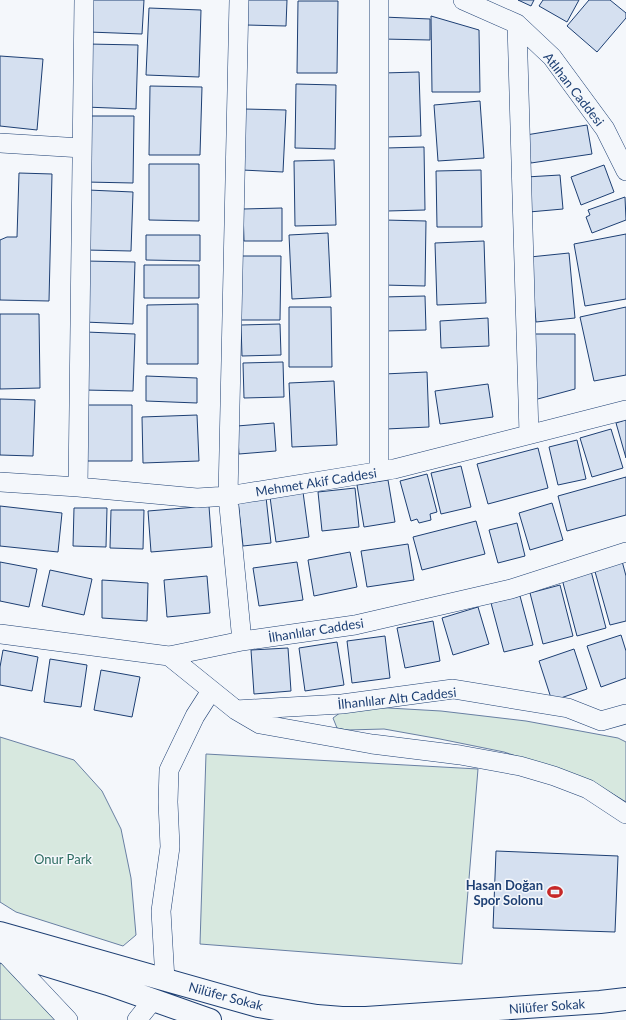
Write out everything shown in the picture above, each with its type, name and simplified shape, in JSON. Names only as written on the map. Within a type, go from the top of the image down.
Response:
[{"type":"main road","name":"Nilüfer Sokak","points":[[1,946],[165,980],[258,1006],[317,1016],[374,1018],[626,999]]},
{"type":"main road","name":"Nilüfer Sokak","points":[[1,946],[210,1020]]},
{"type":"street","points":[[78,487],[84,0]]},
{"type":"street","points":[[239,0],[228,496],[242,641]]},
{"type":"street","points":[[378,0],[379,471]]},
{"type":"street","name":"Atlıhan Caddesi","points":[[463,0],[518,24],[552,57],[605,129],[626,171]]},
{"type":"street","points":[[518,24],[529,434]]},
{"type":"street","points":[[0,143],[82,148]]},
{"type":"street","name":"Mehmet Akif Caddesi","points":[[0,482],[78,487],[198,498],[228,496],[394,469],[626,410]]},
{"type":"street","name":"İlhanlılar Caddesi","points":[[0,634],[169,656],[242,641],[355,625],[511,589],[626,552]]},
{"type":"street","points":[[169,656],[210,691],[236,710],[260,724],[372,744],[460,755],[520,766],[554,776],[588,790],[626,814]]},
{"type":"street","name":"İlhanlılar Altı Caddesi","points":[[236,710],[342,704],[453,689],[568,708],[601,721],[626,714]]},
{"type":"street","points":[[165,980],[161,911],[170,847],[168,802],[169,770],[210,691]]},
{"type":"street","points":[[1,946],[68,1020]]},
{"type":"street","points":[[137,1020],[153,1000]]},
{"type":"green space","points":[[371,707],[441,711],[526,721],[618,738],[626,742],[626,802],[589,780],[504,752],[384,729],[347,730],[337,728],[333,718],[341,712]]},
{"type":"green space","name":"Onur Park","points":[[0,737],[74,760],[102,791],[121,829],[131,878],[136,935],[123,946],[16,912],[0,902]]},
{"type":"green space","points":[[206,754],[478,769],[462,964],[200,944]]},
{"type":"green space","points":[[0,951],[68,1020],[0,1020]]},
{"type":"building","points":[[91,0],[144,0],[142,34],[89,32]]},
{"type":"building","points":[[247,0],[287,0],[286,26],[246,25]]},
{"type":"building","points":[[518,0],[534,0],[531,6]]},
{"type":"building","points":[[543,0],[579,0],[567,22],[539,6]]},
{"type":"building","points":[[589,0],[610,0],[626,13],[626,18],[597,52],[567,26]]},
{"type":"building","points":[[298,1],[338,1],[337,73],[297,73]]},
{"type":"building","points":[[149,8],[201,10],[199,77],[146,75]]},
{"type":"building","points":[[431,16],[479,30],[480,92],[432,92]]},
{"type":"building","points":[[383,17],[430,19],[430,40],[382,39]]},
{"type":"building","points":[[88,44],[138,45],[136,109],[85,107]]},
{"type":"building","points":[[0,56],[43,59],[37,130],[0,126]]},
{"type":"building","points":[[419,72],[421,136],[385,137],[383,73]]},
{"type":"building","points":[[296,84],[336,85],[335,149],[295,148]]},
{"type":"building","points":[[150,86],[202,87],[200,155],[149,155]]},
{"type":"building","points":[[480,101],[484,158],[438,161],[434,105]]},
{"type":"building","points":[[244,109],[286,110],[283,172],[242,170]]},
{"type":"building","points":[[87,116],[134,116],[133,183],[86,182]]},
{"type":"building","points":[[587,125],[592,154],[531,163],[526,135]]},
{"type":"building","points":[[424,147],[425,210],[387,211],[386,148]]},
{"type":"building","points":[[334,160],[336,225],[295,226],[294,161]]},
{"type":"building","points":[[149,164],[199,164],[199,221],[149,220]]},
{"type":"building","points":[[604,165],[614,192],[581,205],[571,177]]},
{"type":"building","points":[[481,170],[482,227],[437,227],[436,171]]},
{"type":"building","points":[[19,173],[52,174],[49,301],[0,300],[0,240],[7,237],[17,237]]},
{"type":"building","points":[[560,175],[563,209],[529,212],[526,177]]},
{"type":"building","points":[[88,190],[133,192],[131,251],[86,250]]},
{"type":"building","points":[[625,197],[626,220],[592,233],[586,217],[590,215],[588,210]]},
{"type":"building","points":[[282,208],[282,241],[244,241],[243,209]]},
{"type":"building","points":[[384,220],[426,221],[425,286],[383,285]]},
{"type":"building","points":[[328,233],[331,297],[292,299],[289,235]]},
{"type":"building","points":[[626,234],[626,299],[585,306],[574,244]]},
{"type":"building","points":[[146,235],[200,235],[200,261],[146,260]]},
{"type":"building","points":[[484,241],[486,303],[437,305],[435,243]]},
{"type":"building","points":[[569,253],[575,318],[536,322],[530,257]]},
{"type":"building","points":[[241,256],[281,256],[280,320],[241,320]]},
{"type":"building","points":[[86,261],[135,262],[133,324],[84,322]]},
{"type":"building","points":[[144,265],[199,265],[199,298],[144,298]]},
{"type":"building","points":[[425,296],[426,330],[384,331],[383,297]]},
{"type":"building","points":[[198,304],[198,364],[147,364],[147,305]]},
{"type":"building","points":[[289,307],[331,307],[332,367],[289,367]]},
{"type":"building","points":[[626,307],[626,375],[594,381],[580,317]]},
{"type":"building","points":[[0,314],[39,314],[40,388],[0,389]]},
{"type":"building","points":[[488,318],[489,346],[441,348],[440,321]]},
{"type":"building","points":[[280,324],[281,355],[242,356],[241,325]]},
{"type":"building","points":[[86,332],[135,334],[133,391],[84,390]]},
{"type":"building","points":[[533,334],[575,334],[575,389],[534,400]]},
{"type":"building","points":[[283,362],[284,397],[244,398],[243,363]]},
{"type":"building","points":[[427,372],[429,427],[386,429],[384,374]]},
{"type":"building","points":[[146,376],[197,378],[197,403],[146,401]]},
{"type":"building","points":[[334,381],[337,445],[292,447],[289,383]]},
{"type":"building","points":[[488,384],[493,417],[440,424],[435,391]]},
{"type":"building","points":[[0,399],[35,400],[33,456],[0,455]]},
{"type":"building","points":[[84,405],[132,405],[132,461],[83,461]]},
{"type":"building","points":[[197,415],[199,461],[143,463],[142,417]]},
{"type":"building","points":[[626,420],[626,458],[616,423]]},
{"type":"building","points":[[274,423],[276,451],[239,454],[237,426]]},
{"type":"building","points":[[611,429],[623,468],[592,477],[580,438]]},
{"type":"building","points":[[577,440],[586,479],[558,485],[549,447]]},
{"type":"building","points":[[538,448],[548,488],[488,504],[477,464]]},
{"type":"building","points":[[461,466],[471,507],[441,514],[431,473]]},
{"type":"building","points":[[427,474],[437,512],[430,514],[431,520],[419,523],[417,519],[411,521],[400,481]]},
{"type":"building","points":[[626,477],[626,515],[567,531],[558,496]]},
{"type":"building","points":[[388,480],[395,522],[364,527],[357,485]]},
{"type":"building","points":[[355,488],[359,527],[322,531],[318,492]]},
{"type":"building","points":[[303,492],[309,537],[276,542],[270,497]]},
{"type":"building","points":[[266,497],[271,543],[243,546],[238,500]]},
{"type":"building","points":[[552,503],[563,540],[530,550],[519,513]]},
{"type":"building","points":[[0,506],[62,513],[58,552],[0,546]]},
{"type":"building","points":[[209,506],[212,547],[151,552],[148,511]]},
{"type":"building","points":[[74,508],[107,508],[106,547],[73,546]]},
{"type":"building","points":[[111,510],[144,510],[143,549],[110,548]]},
{"type":"building","points":[[476,521],[485,554],[422,570],[413,537]]},
{"type":"building","points":[[517,523],[525,556],[498,563],[489,530]]},
{"type":"building","points":[[408,544],[414,580],[367,587],[361,551]]},
{"type":"building","points":[[350,552],[357,587],[314,596],[308,560]]},
{"type":"building","points":[[622,561],[626,576],[626,621],[610,625],[594,568]]},
{"type":"building","points":[[0,562],[37,569],[29,607],[0,601]]},
{"type":"building","points":[[297,562],[303,600],[259,606],[253,568]]},
{"type":"building","points":[[50,570],[92,579],[84,615],[42,606]]},
{"type":"building","points":[[591,571],[606,628],[577,636],[562,579]]},
{"type":"building","points":[[207,576],[210,613],[167,617],[164,580]]},
{"type":"building","points":[[102,580],[148,583],[147,621],[102,618]]},
{"type":"building","points":[[560,585],[573,636],[543,644],[530,593]]},
{"type":"building","points":[[520,596],[533,645],[504,652],[491,603]]},
{"type":"building","points":[[478,607],[489,644],[453,655],[442,618]]},
{"type":"building","points":[[433,621],[440,661],[405,668],[397,628]]},
{"type":"building","points":[[621,635],[626,651],[626,678],[601,687],[587,646]]},
{"type":"building","points":[[385,636],[390,678],[352,683],[347,641]]},
{"type":"building","points":[[337,642],[344,685],[305,691],[299,648]]},
{"type":"building","points":[[288,648],[291,691],[254,694],[251,650]]},
{"type":"building","points":[[574,649],[587,689],[552,701],[539,661]]},
{"type":"building","points":[[3,650],[38,657],[32,691],[0,685],[0,667]]},
{"type":"building","points":[[50,659],[87,665],[81,707],[44,702]]},
{"type":"building","points":[[101,670],[140,677],[132,717],[94,710]]},
{"type":"building","name":"Hasan Doğan Spor Solonu","points":[[496,851],[618,856],[615,932],[493,928]]},
{"type":"place","name":"Hasan Doğan Spor Solonu","points":[[555,892]]}]
